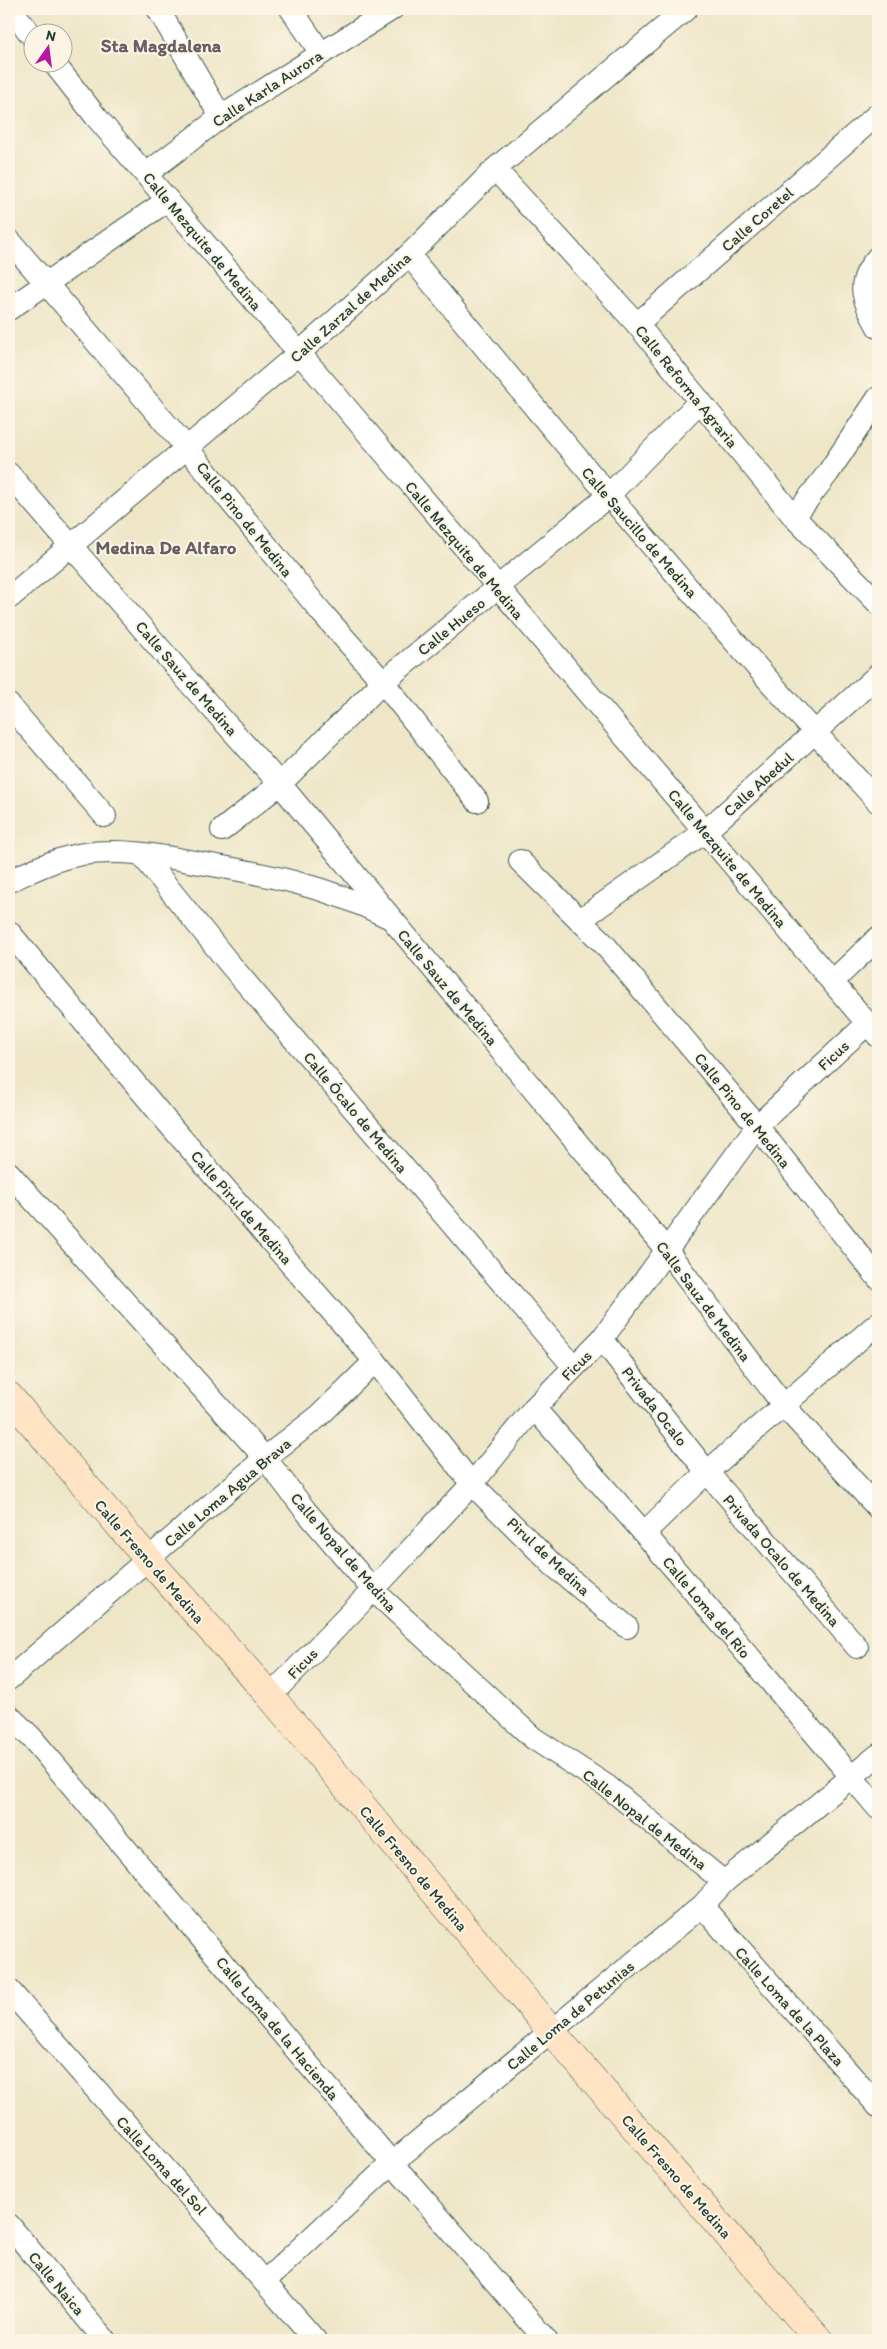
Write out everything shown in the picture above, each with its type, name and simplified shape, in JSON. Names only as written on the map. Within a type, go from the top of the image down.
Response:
[{"type":"street","points":[[11,9],[22,23]]},
{"type":"street","points":[[158,9],[221,117]]},
{"type":"street","points":[[291,9],[320,53]]},
{"type":"street","name":"Calle Karla Aurora","points":[[146,174],[221,117],[392,9]]},
{"type":"street","name":"Calle Zarzal de Medina","points":[[9,598],[186,446],[299,353],[409,255],[495,168],[686,9]]},
{"type":"street","name":"Calle Mezquite de Medina","points":[[61,72],[97,118],[299,353],[497,589],[706,831],[872,1030]]},
{"type":"street","name":"Calle Coretel","points":[[637,324],[878,114]]},
{"type":"street","name":"Calle Reforma Agraria","points":[[495,168],[637,324],[794,517],[878,603]]},
{"type":"street","points":[[9,309],[168,200]]},
{"type":"street","name":"Calle Pino de Medina","points":[[9,240],[45,285],[186,446],[322,613],[383,682],[477,800]]},
{"type":"street","name":"Calle Saucillo de Medina","points":[[409,255],[608,496],[815,733],[878,802]]},
{"type":"street","points":[[878,257],[863,283],[864,302],[878,327]]},
{"type":"street","points":[[794,517],[828,473],[878,398]]},
{"type":"street","name":"Calle Hueso","points":[[222,830],[280,784],[383,682],[608,496],[700,401]]},
{"type":"street","name":"Calle Sauz de Medina","points":[[9,474],[194,688],[280,784],[668,1252],[784,1406],[878,1508]]},
{"type":"street","name":"Calle Abedul","points":[[580,920],[706,831],[878,674]]},
{"type":"street","points":[[9,705],[105,816]]},
{"type":"street","points":[[9,882],[61,859],[82,854],[110,852],[141,854],[293,880],[330,892],[392,920]]},
{"type":"street","name":"Calle Ócalo de Medina","points":[[141,854],[228,962],[574,1367]]},
{"type":"street","name":"Calle Pino de Medina","points":[[520,861],[604,944],[757,1126],[878,1278]]},
{"type":"street","name":"Calle Pirul de Medina","points":[[9,932],[168,1123],[375,1361],[472,1484]]},
{"type":"street","points":[[833,981],[878,938]]},
{"type":"street","name":"Ficus","points":[[270,1696],[472,1484],[534,1408],[602,1339],[668,1252],[757,1126],[872,1030]]},
{"type":"street","name":"Calle Nopal de Medina","points":[[9,1173],[265,1458],[305,1510],[373,1590],[534,1738],[607,1786],[724,1882]]},
{"type":"street","points":[[644,1533],[708,1472],[878,1322]]},
{"type":"street","name":"Privada Ocalo","points":[[602,1339],[708,1472]]},
{"type":"street","name":"Calle Loma Agua Brava","points":[[9,1679],[265,1458],[319,1416],[375,1361]]},
{"type":"street","name":"Calle Fresno de Medina","points":[[9,1396],[148,1559],[270,1696],[551,2031],[819,2340]]},
{"type":"street","name":"Calle Loma del Río","points":[[534,1408],[644,1533],[878,1808]]},
{"type":"street","name":"Privada Ocalo de Medina","points":[[708,1472],[857,1647]]},
{"type":"street","name":"Pirul de Medina","points":[[472,1484],[553,1564],[627,1627]]},
{"type":"street","name":"Calle Loma de la Hacienda","points":[[9,1716],[31,1737],[82,1796],[392,2163],[546,2340]]},
{"type":"street","name":"Calle Loma de Petunias","points":[[265,2281],[392,2163],[702,1906],[724,1882],[878,1755]]},
{"type":"street","name":"Calle Loma de la Plaza","points":[[702,1906],[878,2106]]},
{"type":"street","name":"Calle Loma del Sol","points":[[9,1990],[96,2092],[265,2281],[315,2340]]},
{"type":"street","name":"Calle Naica","points":[[9,2225],[105,2340]]},
{"type":"district","name":"Sta Magdalena","points":[[161,45]]},
{"type":"district","name":"Medina De Alfaro","points":[[166,547]]}]
